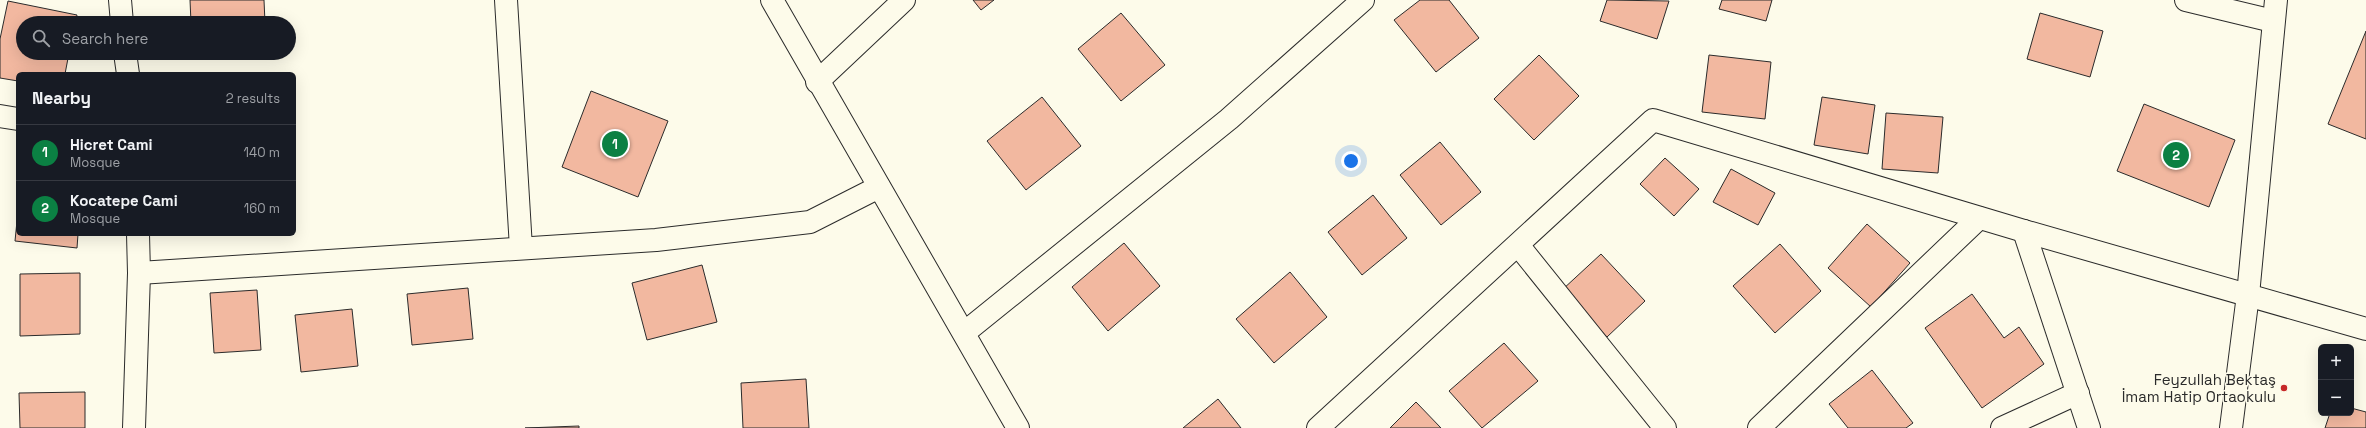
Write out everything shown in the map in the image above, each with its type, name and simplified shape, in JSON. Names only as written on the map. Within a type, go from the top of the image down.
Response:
[{"type":"street","points":[[120,0],[121,16]]},
{"type":"street","points":[[506,0],[521,248]]},
{"type":"street","points":[[772,0],[817,82],[1018,428]]},
{"type":"street","points":[[817,82],[904,0]]},
{"type":"street","points":[[964,333],[1229,119],[1363,0]]},
{"type":"street","points":[[2186,0],[2274,10],[2248,295],[2231,428]]},
{"type":"street","points":[[126,60],[128,72]]},
{"type":"street","points":[[0,116],[16,119]]},
{"type":"street","points":[[1318,428],[1653,120],[1979,218],[2366,329]]},
{"type":"street","points":[[139,273],[656,240],[810,222],[879,187]]},
{"type":"street","points":[[1759,428],[1979,218]]},
{"type":"street","points":[[2024,231],[2090,428]]},
{"type":"street","points":[[134,428],[139,273],[138,236]]},
{"type":"street","points":[[1518,245],[1665,428]]},
{"type":"street","points":[[2002,428],[2078,393]]},
{"type":"building","points":[[190,0],[264,0],[265,16],[191,16]]},
{"type":"building","points":[[973,0],[994,0],[981,10]]},
{"type":"building","points":[[1420,0],[1449,0],[1479,38],[1436,72],[1394,20]]},
{"type":"building","points":[[1607,0],[1669,1],[1657,39],[1600,21]]},
{"type":"building","points":[[1722,0],[1772,0],[1766,21],[1719,9]]},
{"type":"building","points":[[8,1],[77,15],[16,16],[16,60],[68,60],[65,72],[16,72],[16,81],[0,78],[0,39]]},
{"type":"building","points":[[1121,13],[1165,65],[1121,101],[1078,49]]},
{"type":"building","points":[[2040,13],[2103,31],[2090,77],[2027,59]]},
{"type":"building","points":[[2366,31],[2366,139],[2328,124]]},
{"type":"building","points":[[1539,55],[1579,96],[1534,140],[1494,99]]},
{"type":"building","points":[[1709,55],[1771,62],[1765,119],[1702,112]]},
{"type":"building","points":[[591,91],[668,121],[638,197],[562,167]]},
{"type":"building","points":[[1042,97],[1081,146],[1026,190],[987,141]]},
{"type":"building","points":[[1822,97],[1875,105],[1868,154],[1814,145]]},
{"type":"building","points":[[2144,104],[2235,140],[2209,207],[2117,171]]},
{"type":"building","points":[[1886,113],[1943,117],[1938,173],[1882,169]]},
{"type":"building","points":[[1440,142],[1481,192],[1441,225],[1400,175]]},
{"type":"building","points":[[1665,158],[1699,189],[1674,216],[1640,184]]},
{"type":"building","points":[[1731,169],[1775,193],[1758,225],[1713,202]]},
{"type":"building","points":[[1373,195],[1407,238],[1362,275],[1328,232]]},
{"type":"building","points":[[1867,224],[1910,263],[1871,307],[1828,268]]},
{"type":"building","points":[[16,231],[16,236],[78,236],[77,248],[15,241]]},
{"type":"building","points":[[1124,243],[1160,286],[1108,331],[1072,287]]},
{"type":"building","points":[[1780,244],[1821,291],[1775,333],[1733,286]]},
{"type":"building","points":[[1601,254],[1645,301],[1607,337],[1562,290]]},
{"type":"building","points":[[702,265],[717,322],[647,340],[632,283]]},
{"type":"building","points":[[1290,272],[1327,317],[1274,363],[1236,319]]},
{"type":"building","points":[[80,273],[80,334],[20,336],[20,274]]},
{"type":"building","points":[[468,288],[473,339],[412,345],[407,294]]},
{"type":"building","points":[[257,290],[261,350],[214,353],[210,293]]},
{"type":"building","points":[[1972,294],[2004,338],[2019,327],[2044,364],[1982,408],[1925,328]]},
{"type":"building","points":[[352,309],[358,366],[301,372],[295,315]]},
{"type":"building","points":[[1504,343],[1538,381],[1482,428],[1449,391]]},
{"type":"building","points":[[1872,370],[1913,423],[1906,428],[1848,428],[1829,404]]},
{"type":"building","points":[[806,379],[809,428],[743,428],[741,383]]},
{"type":"building","points":[[85,392],[85,428],[20,428],[19,393]]},
{"type":"building","points":[[1218,399],[1241,428],[1183,428]]},
{"type":"building","points":[[1416,402],[1441,428],[1390,428]]},
{"type":"building","points":[[2354,409],[2366,412],[2366,428],[2325,428],[2329,416],[2354,416]]},
{"type":"building","points":[[579,426],[579,428],[525,428]]},
{"type":"place","name":"Hicret Cami","points":[[615,144]]},
{"type":"place","name":"Kocatepe Cami","points":[[2176,155]]},
{"type":"place","name":"Feyzullah Bektaş İmam Hatip Ortaokulu","points":[[2284,388]]}]
